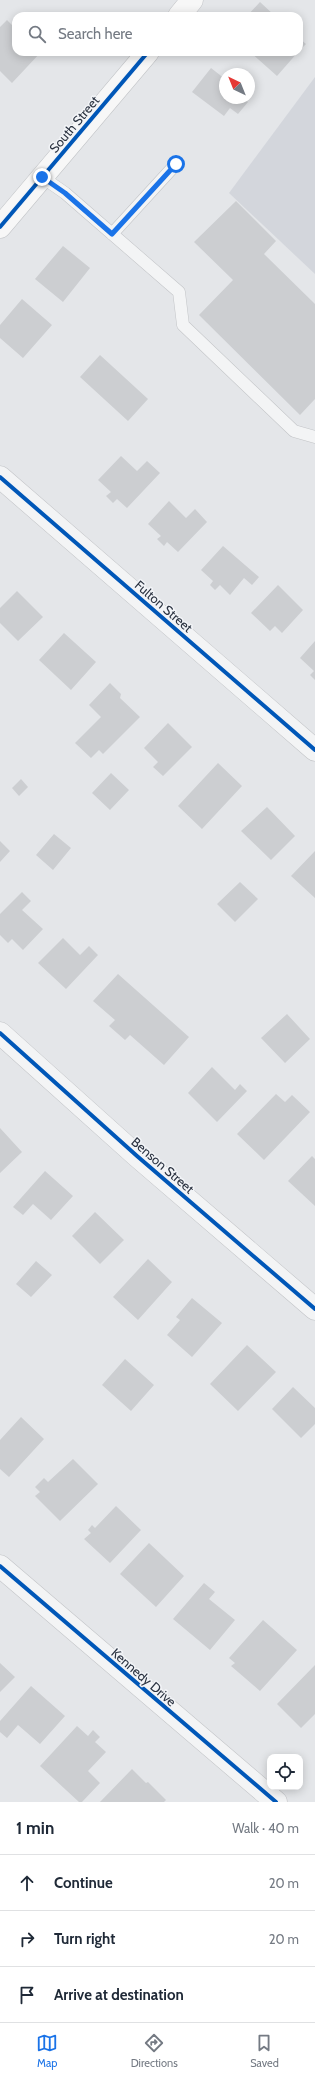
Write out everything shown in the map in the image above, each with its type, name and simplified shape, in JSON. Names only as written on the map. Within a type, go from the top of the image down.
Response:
[{"type":"main road","points":[[182,12],[192,0]]},
{"type":"main road","name":"South Street","points":[[0,227],[145,56]]},
{"type":"street","name":"Fulton Street","points":[[0,477],[315,750]]},
{"type":"street","name":"Benson Street","points":[[0,1033],[138,1156],[315,1309]]},
{"type":"street","name":"Kennedy Drive","points":[[0,1566],[276,1802]]},
{"type":"lane","points":[[112,234],[176,164]]},
{"type":"lane","points":[[42,177],[65,193],[179,292],[182,325],[294,431],[315,437]]},
{"type":"shaded area","points":[[315,77],[315,274],[229,193]]},
{"type":"building","points":[[260,2],[271,12],[251,12]]},
{"type":"building","points":[[7,20],[12,25],[12,56],[37,56],[12,83],[0,71],[0,27]]},
{"type":"building","points":[[254,56],[294,56],[277,76]]},
{"type":"building","points":[[211,68],[219,74],[219,104],[246,104],[238,114],[230,108],[224,116],[192,92]]},
{"type":"building","points":[[236,201],[276,241],[264,254],[315,304],[315,399],[300,415],[199,315],[233,280],[194,242]]},
{"type":"building","points":[[63,246],[90,268],[63,302],[35,279]]},
{"type":"building","points":[[22,299],[52,325],[23,358],[0,338],[0,325]]},
{"type":"building","points":[[100,355],[148,399],[128,421],[80,377]]},
{"type":"building","points":[[121,456],[137,471],[147,461],[160,473],[127,508],[117,499],[113,503],[106,496],[111,492],[98,480]]},
{"type":"building","points":[[169,501],[186,518],[195,509],[207,522],[178,552],[167,542],[164,546],[157,539],[161,536],[148,524]]},
{"type":"building","points":[[223,546],[259,577],[252,585],[244,578],[230,595],[220,585],[215,590],[210,585],[213,581],[201,570]]},
{"type":"building","points":[[278,585],[303,610],[282,633],[275,626],[270,631],[251,613]]},
{"type":"building","points":[[17,591],[43,617],[18,641],[0,623],[0,608]]},
{"type":"building","points":[[64,633],[96,662],[71,690],[39,660]]},
{"type":"building","points":[[315,641],[315,680],[310,675],[314,671],[300,658]]},
{"type":"building","points":[[110,683],[121,694],[120,698],[140,717],[103,754],[99,750],[91,758],[75,743],[101,717],[89,705]]},
{"type":"building","points":[[168,723],[192,747],[163,776],[153,767],[158,762],[144,748]]},
{"type":"building","points":[[218,763],[242,786],[202,829],[178,806]]},
{"type":"building","points":[[111,773],[129,790],[110,810],[92,793]]},
{"type":"building","points":[[21,779],[28,787],[19,796],[12,788]]},
{"type":"building","points":[[267,807],[295,836],[271,860],[241,831]]},
{"type":"building","points":[[54,834],[71,848],[53,870],[36,855]]},
{"type":"building","points":[[0,841],[10,851],[0,862]]},
{"type":"building","points":[[315,851],[315,898],[291,876]]},
{"type":"building","points":[[240,882],[258,899],[235,922],[217,904]]},
{"type":"building","points":[[22,892],[31,901],[22,910],[43,929],[23,950],[12,939],[8,943],[0,935],[0,914]]},
{"type":"building","points":[[63,938],[80,955],[89,946],[98,955],[66,989],[38,963]]},
{"type":"building","points":[[118,974],[189,1037],[164,1065],[130,1035],[125,1040],[109,1026],[115,1020],[93,1001]]},
{"type":"building","points":[[287,1014],[310,1039],[285,1063],[261,1038]]},
{"type":"building","points":[[212,1067],[235,1090],[240,1084],[247,1091],[217,1122],[188,1093]]},
{"type":"building","points":[[276,1094],[285,1102],[292,1095],[310,1112],[264,1160],[237,1134]]},
{"type":"building","points":[[0,1128],[22,1152],[0,1173]]},
{"type":"building","points":[[312,1156],[315,1159],[315,1206],[288,1181]]},
{"type":"building","points":[[45,1171],[73,1196],[51,1220],[33,1204],[23,1215],[13,1207]]},
{"type":"building","points":[[95,1212],[124,1240],[100,1264],[72,1236]]},
{"type":"building","points":[[148,1259],[172,1282],[138,1320],[113,1297]]},
{"type":"building","points":[[36,1261],[52,1275],[31,1297],[16,1284]]},
{"type":"building","points":[[192,1298],[222,1323],[192,1357],[167,1335],[180,1320],[176,1317]]},
{"type":"building","points":[[247,1345],[276,1372],[238,1411],[210,1384]]},
{"type":"building","points":[[125,1359],[154,1385],[131,1411],[102,1385]]},
{"type":"building","points":[[293,1387],[315,1408],[315,1424],[301,1438],[272,1409]]},
{"type":"building","points":[[21,1417],[44,1439],[9,1477],[0,1469],[0,1440]]},
{"type":"building","points":[[73,1459],[98,1484],[60,1521],[35,1496],[40,1492],[35,1487],[44,1478],[48,1482]]},
{"type":"building","points":[[116,1506],[141,1530],[110,1563],[84,1539],[91,1533],[88,1530],[92,1525],[95,1528]]},
{"type":"building","points":[[149,1543],[184,1576],[156,1607],[120,1574]]},
{"type":"building","points":[[204,1583],[215,1592],[209,1599],[235,1620],[210,1650],[173,1619]]},
{"type":"building","points":[[263,1620],[297,1650],[260,1691],[231,1666],[235,1663],[229,1658]]},
{"type":"building","points":[[0,1663],[15,1677],[0,1692]]},
{"type":"building","points":[[315,1665],[315,1714],[301,1728],[277,1704]]},
{"type":"building","points":[[31,1686],[65,1716],[40,1744],[18,1725],[7,1738],[0,1732],[0,1721]]},
{"type":"building","points":[[77,1726],[88,1736],[93,1730],[100,1737],[95,1742],[106,1752],[88,1771],[100,1783],[82,1802],[79,1802],[40,1766]]},
{"type":"building","points":[[132,1769],[166,1800],[164,1802],[100,1802]]},
{"type":"cycle path","points":[[0,227],[145,56]]},
{"type":"cycle path","points":[[0,477],[315,750]]},
{"type":"cycle path","points":[[0,1033],[137,1156],[315,1309]]},
{"type":"cycle path","points":[[0,1566],[276,1802]]},
{"type":"route","points":[[42,177],[65,193],[112,234],[176,164]]}]
